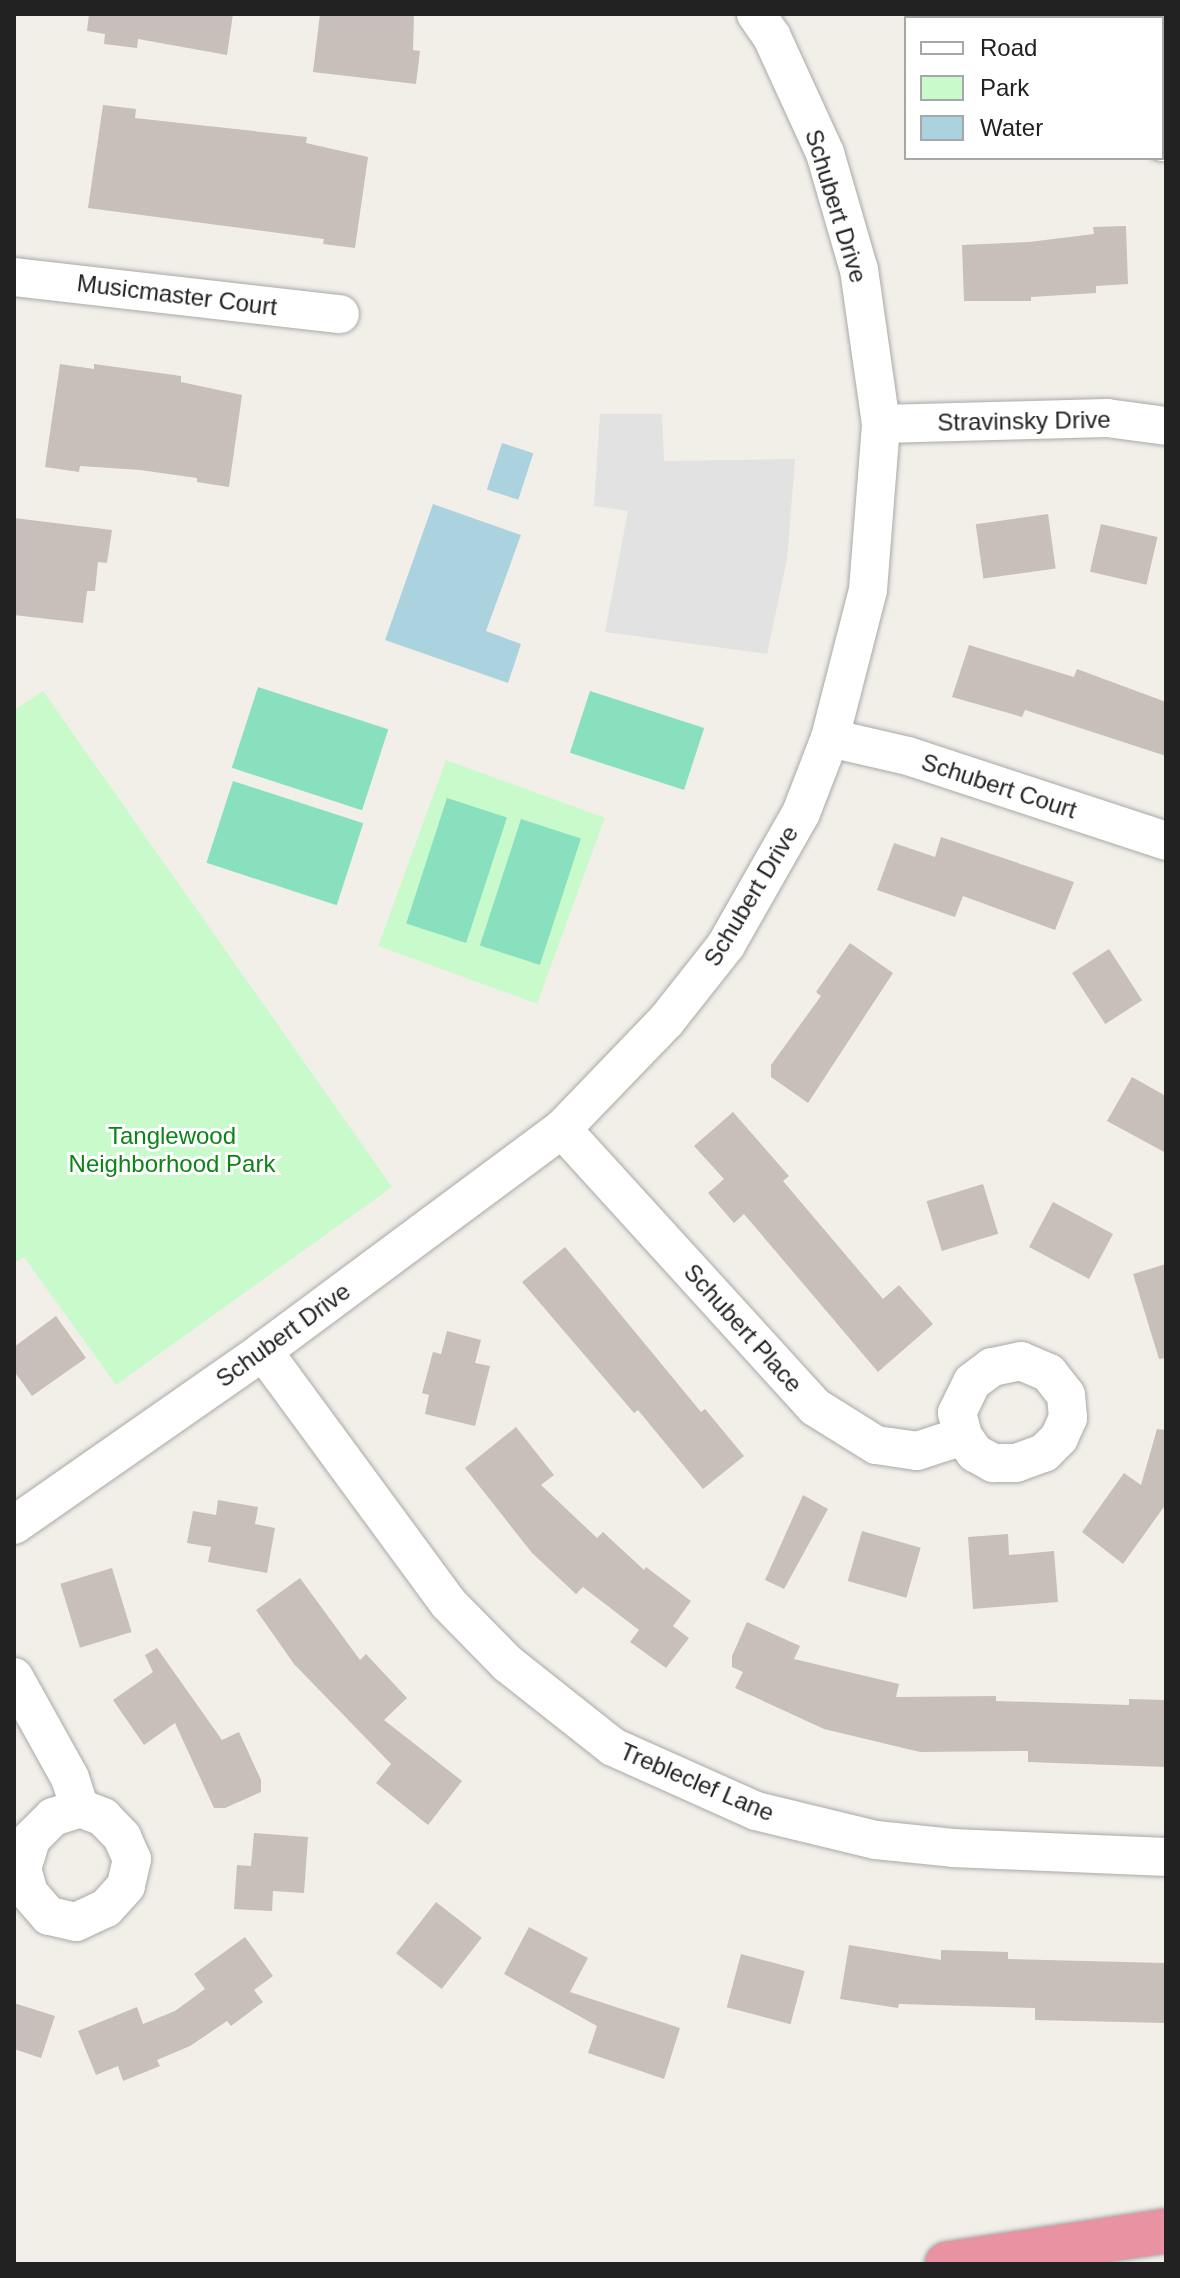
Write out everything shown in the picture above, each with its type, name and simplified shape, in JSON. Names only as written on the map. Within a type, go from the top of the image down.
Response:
[{"type":"highway","points":[[947,2264],[1166,2231]]},
{"type":"street","name":"Schubert Drive","points":[[14,1525],[263,1351],[562,1129],[666,1021],[726,945],[801,813],[830,738],[868,590],[881,424],[859,270],[825,153],[772,37],[756,14]]},
{"type":"street","name":"Musicmaster Court","points":[[14,277],[340,314]]},
{"type":"street","name":"Stravinsky Drive","points":[[881,424],[1107,418],[1166,426]]},
{"type":"street","name":"Schubert Court","points":[[830,738],[908,756],[1166,841]]},
{"type":"street","name":"Schubert Place","points":[[562,1129],[815,1407],[876,1445],[917,1451],[963,1436]]},
{"type":"street","name":"Trebleclef Lane","points":[[263,1351],[448,1603],[508,1664],[613,1747],[756,1811],[876,1840],[953,1848],[1166,1857]]},
{"type":"street","points":[[14,1677],[70,1778],[80,1808]]},
{"type":"green space","points":[[258,687],[388,729],[362,810],[232,768]]},
{"type":"green space","name":"Tanglewood Neighborhood Park","points":[[43,691],[392,1187],[116,1385],[24,1257],[14,1263],[14,710]]},
{"type":"green space","points":[[590,691],[704,728],[684,790],[570,753]]},
{"type":"green space","points":[[446,760],[605,818],[537,1004],[378,946]]},
{"type":"green space","points":[[233,781],[363,823],[337,905],[206,863]]},
{"type":"green space","points":[[447,798],[507,817],[466,943],[406,924]]},
{"type":"green space","points":[[521,819],[581,838],[540,965],[480,945]]},
{"type":"shaded area","points":[[600,414],[662,414],[664,461],[795,459],[787,559],[767,654],[605,632],[628,511],[594,506]]},
{"type":"water","points":[[502,443],[533,453],[518,500],[487,490]]},
{"type":"water","points":[[433,504],[521,535],[486,631],[521,644],[508,683],[385,640]]},
{"type":"building","points":[[89,14],[233,14],[227,55],[138,39],[137,48],[104,44],[105,34],[87,31]]},
{"type":"building","points":[[320,14],[414,14],[413,50],[420,51],[416,84],[313,72]]},
{"type":"building","points":[[103,105],[136,109],[135,118],[307,137],[306,143],[368,157],[355,248],[323,244],[324,239],[88,208]]},
{"type":"building","points":[[1126,226],[1128,284],[1096,286],[1096,293],[1031,297],[1031,301],[964,301],[962,245],[1029,242],[1094,234],[1093,227]]},
{"type":"building","points":[[60,364],[94,369],[94,364],[181,376],[181,382],[242,395],[229,487],[197,482],[197,478],[140,470],[80,466],[79,472],[45,467]]},
{"type":"building","points":[[1048,514],[1056,568],[983,579],[976,524]]},
{"type":"building","points":[[14,518],[112,530],[107,563],[98,562],[95,591],[87,591],[83,623],[14,615]]},
{"type":"building","points":[[1101,524],[1158,537],[1146,585],[1090,572]]},
{"type":"building","points":[[969,645],[1074,677],[1077,669],[1166,702],[1166,756],[1025,710],[1022,717],[952,697]]},
{"type":"building","points":[[941,837],[1074,882],[1055,930],[963,896],[955,917],[877,890],[894,843],[935,857]]},
{"type":"building","points":[[850,943],[893,973],[808,1103],[771,1077],[771,1065],[821,996],[816,992]]},
{"type":"building","points":[[1109,949],[1142,1000],[1105,1024],[1072,973]]},
{"type":"building","points":[[1132,1077],[1166,1096],[1166,1153],[1107,1121]]},
{"type":"building","points":[[733,1112],[789,1176],[783,1181],[883,1299],[899,1285],[933,1324],[878,1372],[744,1214],[734,1223],[708,1193],[724,1179],[694,1146]]},
{"type":"building","points":[[983,1184],[998,1234],[942,1251],[927,1201]]},
{"type":"building","points":[[1053,1202],[1113,1234],[1089,1279],[1029,1247]]},
{"type":"building","points":[[565,1247],[701,1412],[705,1409],[744,1456],[703,1489],[638,1410],[634,1413],[522,1282]]},
{"type":"building","points":[[1166,1264],[1166,1358],[1159,1359],[1133,1274]]},
{"type":"building","points":[[56,1316],[86,1358],[32,1396],[14,1371],[14,1347]]},
{"type":"building","points":[[447,1331],[481,1340],[475,1363],[490,1366],[475,1426],[425,1414],[429,1395],[422,1393],[433,1352],[441,1354]]},
{"type":"building","points":[[516,1427],[554,1475],[541,1485],[597,1538],[603,1532],[644,1570],[646,1567],[691,1601],[673,1626],[689,1638],[666,1668],[630,1642],[639,1630],[583,1587],[576,1594],[532,1553],[465,1468]]},
{"type":"building","points":[[1157,1429],[1166,1430],[1166,1504],[1123,1564],[1082,1532],[1124,1473],[1141,1485]]},
{"type":"building","points":[[803,1495],[828,1509],[784,1589],[765,1580]]},
{"type":"building","points":[[218,1500],[258,1507],[255,1524],[275,1528],[267,1573],[208,1562],[211,1547],[187,1543],[193,1511],[216,1515]]},
{"type":"building","points":[[862,1531],[921,1548],[906,1598],[848,1581]]},
{"type":"building","points":[[1008,1534],[1009,1555],[1054,1551],[1058,1602],[973,1609],[968,1537]]},
{"type":"building","points":[[112,1568],[132,1632],[80,1648],[60,1584]]},
{"type":"building","points":[[300,1578],[360,1660],[366,1654],[407,1698],[384,1720],[462,1781],[428,1825],[376,1783],[391,1764],[294,1664],[256,1610]]},
{"type":"building","points":[[747,1622],[800,1646],[794,1659],[899,1684],[896,1697],[996,1696],[996,1701],[1129,1705],[1129,1699],[1166,1700],[1166,1767],[1028,1762],[1028,1751],[920,1752],[824,1729],[735,1688],[743,1672],[732,1667],[732,1656]]},
{"type":"building","points":[[157,1648],[222,1740],[239,1732],[261,1780],[261,1792],[225,1808],[214,1808],[175,1723],[144,1745],[113,1700],[153,1672],[145,1655]]},
{"type":"building","points":[[254,1833],[308,1837],[304,1893],[273,1891],[272,1911],[234,1909],[237,1865],[251,1866]]},
{"type":"building","points":[[436,1902],[482,1938],[442,1989],[396,1953]]},
{"type":"building","points":[[529,1927],[588,1958],[570,1992],[680,2028],[664,2079],[588,2053],[597,2026],[504,1974]]},
{"type":"building","points":[[245,1937],[273,1976],[254,1990],[263,2002],[231,2026],[227,2021],[190,2046],[157,2060],[160,2066],[123,2081],[118,2066],[96,2075],[78,2031],[137,2007],[143,2024],[175,2011],[205,1989],[194,1974]]},
{"type":"building","points":[[849,1945],[941,1960],[941,1950],[1008,1952],[1008,1959],[1166,1963],[1166,2023],[1035,2020],[1035,2008],[899,2004],[898,2008],[840,1999]]},
{"type":"building","points":[[741,1954],[805,1971],[791,2024],[727,2007]]},
{"type":"building","points":[[14,2003],[55,2016],[41,2058],[14,2049]]}]
